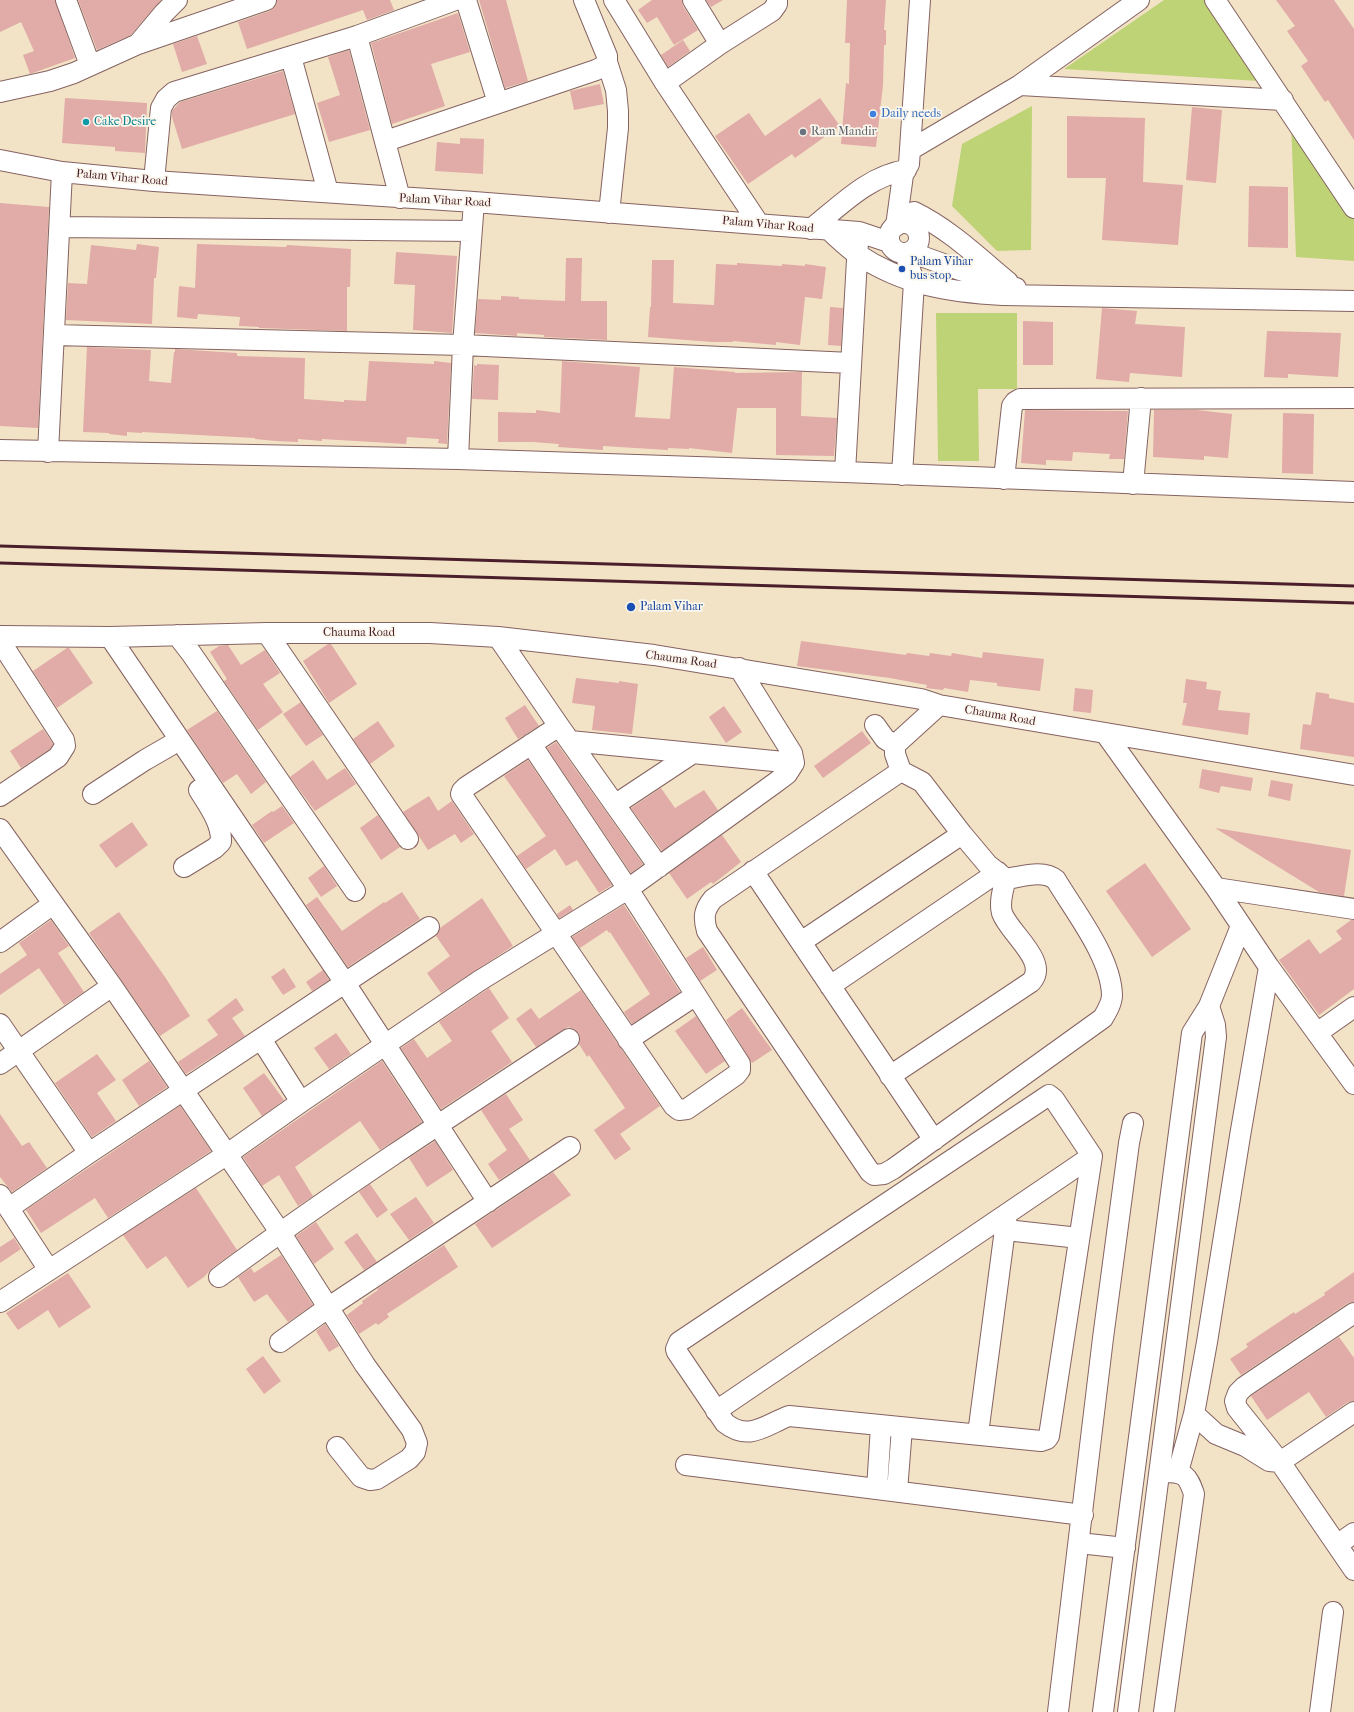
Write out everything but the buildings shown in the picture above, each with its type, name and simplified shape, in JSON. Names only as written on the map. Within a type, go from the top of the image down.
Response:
[{"type":"street","points":[[66,0],[90,65]]},
{"type":"street","points":[[138,44],[177,0]]},
{"type":"street","points":[[0,92],[50,81],[138,44],[266,0]]},
{"type":"street","points":[[154,181],[161,108],[166,99],[174,92],[357,36],[455,0]]},
{"type":"street","points":[[466,0],[498,103]]},
{"type":"street","points":[[584,0],[607,56],[607,62],[616,90],[618,128],[609,213]]},
{"type":"street","points":[[614,0],[665,83],[759,224]]},
{"type":"street","points":[[693,0],[720,44]]},
{"type":"street","points":[[665,83],[720,44],[772,11],[777,4],[777,0]]},
{"type":"street","points":[[902,475],[914,282],[905,235],[914,174],[908,161],[920,0]]},
{"type":"street","points":[[1139,0],[1020,85],[908,161],[877,179],[820,230],[891,274],[914,282],[962,292],[1003,295],[1023,291],[1354,301]]},
{"type":"street","points":[[1215,0],[1354,208]]},
{"type":"street","points":[[357,36],[400,198]]},
{"type":"street","points":[[291,57],[328,192]]},
{"type":"street","points":[[386,141],[596,70],[607,62]]},
{"type":"street","points":[[1020,85],[1283,100]]},
{"type":"street","name":"Palam Vihar Road","points":[[0,160],[62,172],[154,181],[474,202],[820,230],[905,235]]},
{"type":"street","points":[[48,452],[62,172]]},
{"type":"street","points":[[458,459],[463,345],[474,202]]},
{"type":"street","points":[[905,235],[929,220],[951,234],[1023,291]]},
{"type":"street","points":[[60,227],[471,231]]},
{"type":"street","points":[[844,472],[859,232]]},
{"type":"street","points":[[905,235],[960,270],[1023,291]]},
{"type":"street","points":[[54,335],[463,345],[851,363]]},
{"type":"street","points":[[1133,484],[1141,398]]},
{"type":"street","points":[[1004,479],[1012,406],[1015,402],[1027,399],[1354,398]]},
{"type":"street","points":[[0,450],[458,459],[844,472],[1354,492]]},
{"type":"street","points":[[267,633],[408,839]]},
{"type":"street","name":"Chauma Road","points":[[0,636],[110,637],[267,633],[430,633],[498,637],[654,655],[739,668],[921,699],[939,705],[1354,775]]},
{"type":"street","points":[[177,635],[191,653],[355,891]]},
{"type":"street","points":[[110,637],[211,809],[221,833],[221,842],[184,868]]},
{"type":"street","points":[[498,637],[564,734],[616,804],[659,867]]},
{"type":"street","points":[[0,641],[64,740],[65,746],[63,752],[58,757],[0,796]]},
{"type":"street","points":[[0,1302],[226,1155],[478,981],[628,889],[786,774],[794,764],[792,753],[739,668]]},
{"type":"street","points":[[939,705],[895,745],[895,754],[901,771],[922,782],[988,865],[1002,875]]},
{"type":"street","points":[[158,725],[345,983],[488,1202]]},
{"type":"street","points":[[875,725],[885,739],[895,745]]},
{"type":"street","points":[[1105,733],[1354,1084]]},
{"type":"street","points":[[531,744],[628,889],[740,1064],[740,1070],[736,1075],[687,1109],[679,1110],[674,1106],[628,1040],[557,933],[461,794],[466,787],[531,744],[564,734],[693,753],[794,764]]},
{"type":"street","points":[[93,794],[145,760],[178,751]]},
{"type":"street","points":[[616,804],[693,753]]},
{"type":"street","points":[[830,986],[1002,875],[1047,874],[1056,880],[1101,953],[1110,977],[1112,996],[1109,1007],[1104,1018],[934,1140],[884,1174],[874,1175],[870,1172],[707,931],[703,919],[707,906],[713,899],[901,771]]},
{"type":"street","points":[[0,829],[112,986],[280,1232],[365,1365],[412,1430],[417,1443],[415,1452],[409,1459],[377,1479],[370,1480],[361,1477],[337,1447]]},
{"type":"street","points":[[801,942],[962,834]]},
{"type":"street","points":[[753,871],[934,1140]]},
{"type":"street","points":[[890,1076],[1036,978],[1037,972],[1035,961],[1002,912],[1002,875]]},
{"type":"street","points":[[1216,888],[1354,909]]},
{"type":"street","points":[[0,942],[53,904]]},
{"type":"street","points":[[1103,1712],[1192,1033],[1209,1006],[1241,926]]},
{"type":"street","points":[[49,1270],[4,1202],[89,1153],[429,927]]},
{"type":"street","points":[[1168,1472],[1194,1414],[1269,966]]},
{"type":"street","points":[[0,1064],[112,986]]},
{"type":"street","points":[[628,1040],[696,995]]},
{"type":"street","points":[[1128,1712],[1168,1472],[1216,1037],[1215,1025],[1209,1006]]},
{"type":"street","points":[[1317,1033],[1354,1007]]},
{"type":"street","points":[[0,1024],[89,1153]]},
{"type":"street","points":[[261,1039],[301,1102]]},
{"type":"street","points":[[219,1277],[280,1232],[437,1124],[569,1039]]},
{"type":"street","points":[[1049,1095],[1054,1099],[1092,1156],[1079,1238],[1049,1436],[1047,1439],[1041,1441],[789,1416],[759,1430],[743,1432],[733,1430],[725,1423],[716,1411],[677,1352],[676,1345],[679,1342],[1049,1095]]},
{"type":"street","points":[[1058,1712],[1083,1515],[1104,1330],[1133,1123]]},
{"type":"street","points":[[280,1342],[329,1307],[570,1147]]},
{"type":"street","points":[[716,1411],[1006,1222],[1092,1156]]},
{"type":"street","points":[[1006,1222],[1079,1238]]},
{"type":"street","points":[[978,1434],[1006,1222]]},
{"type":"street","points":[[1354,1313],[1244,1387],[1235,1398],[1238,1408],[1280,1462],[1354,1570]]},
{"type":"street","points":[[1194,1414],[1216,1434],[1246,1446],[1269,1461],[1280,1462],[1354,1412]]},
{"type":"street","points":[[876,1489],[881,1426]]},
{"type":"street","points":[[897,1491],[902,1428]]},
{"type":"street","points":[[686,1465],[1083,1515]]},
{"type":"street","points":[[1164,1712],[1194,1494],[1190,1480],[1168,1472]]},
{"type":"street","points":[[1337,1545],[1354,1534]]},
{"type":"street","points":[[1079,1543],[1125,1548]]},
{"type":"street","points":[[1320,1712],[1333,1612]]},
{"type":"green space","points":[[1164,0],[1204,0],[1259,81],[1064,69]]},
{"type":"green space","points":[[1032,106],[1031,250],[997,251],[952,206],[962,144]]},
{"type":"green space","points":[[1291,121],[1354,213],[1354,261],[1296,257]]},
{"type":"green space","points":[[936,313],[1017,313],[1017,389],[978,389],[979,461],[938,461]]},
{"type":"railway","points":[[0,546],[1354,586]]},
{"type":"railway","points":[[0,563],[1354,603]]},
{"type":"place","name":"Daily needs","points":[[873,114]]},
{"type":"place","name":"Cake Desire","points":[[86,122]]},
{"type":"place","name":"Ram Mandir","points":[[803,132]]},
{"type":"place","name":"Palam Vihar bus stop","points":[[902,269]]},
{"type":"place","name":"Palam Vihar","points":[[631,607]]}]
